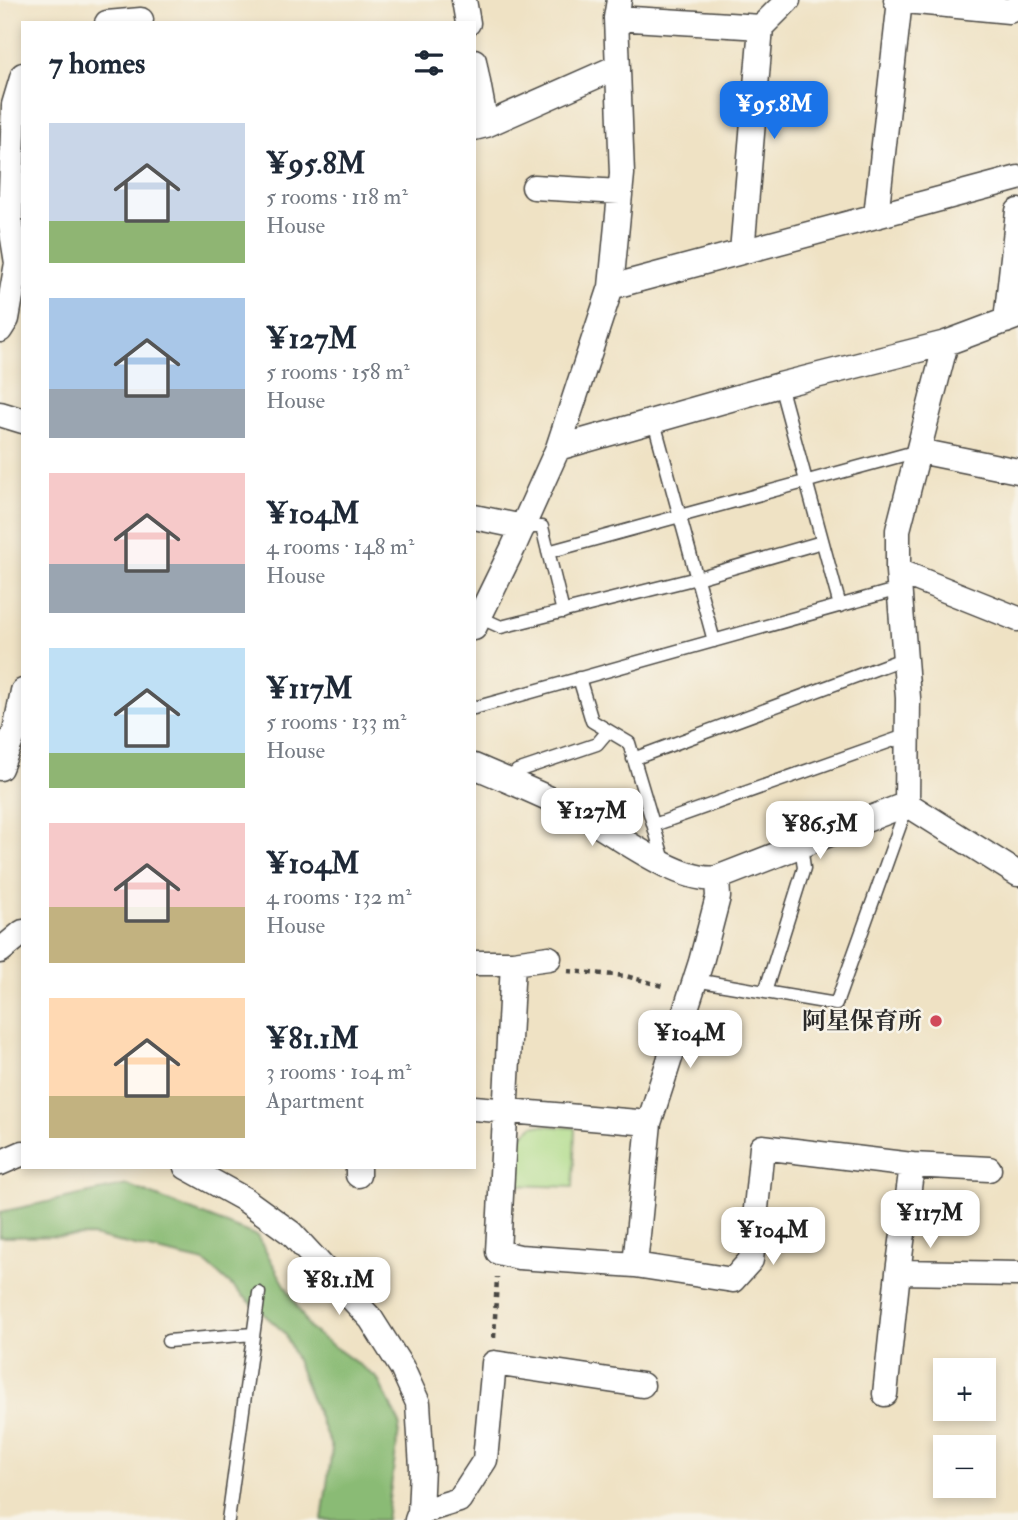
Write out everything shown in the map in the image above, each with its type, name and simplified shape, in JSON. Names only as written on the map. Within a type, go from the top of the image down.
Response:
[{"type":"street","points":[[464,0],[468,21]]},
{"type":"street","points":[[742,252],[761,27],[788,0]]},
{"type":"street","points":[[876,216],[898,0],[1009,11],[1018,7]]},
{"type":"street","points":[[477,622],[558,448],[611,287],[622,174],[617,67],[618,9],[761,27]]},
{"type":"street","points":[[115,21],[141,14]]},
{"type":"street","points":[[476,83],[480,127],[617,67]]},
{"type":"street","points":[[0,330],[7,319],[17,263],[10,220],[14,105],[21,82]]},
{"type":"street","points":[[611,287],[1018,177]]},
{"type":"street","points":[[534,187],[620,192]]},
{"type":"street","points":[[558,448],[780,385],[946,343],[1012,319],[1018,211]]},
{"type":"street","points":[[907,804],[908,735],[898,530],[946,343]]},
{"type":"street","points":[[0,414],[21,420]]},
{"type":"street","points":[[919,451],[1018,471]]},
{"type":"street","points":[[476,517],[523,527]]},
{"type":"street","points":[[899,580],[1018,620]]},
{"type":"street","points":[[0,768],[15,732],[21,701]]},
{"type":"street","points":[[476,767],[573,811],[666,865],[703,880],[716,878],[907,804]]},
{"type":"street","points":[[907,804],[1018,874]]},
{"type":"street","points":[[635,1265],[649,1123],[693,987],[718,897],[716,878]]},
{"type":"street","points":[[0,951],[21,934]]},
{"type":"street","points":[[513,962],[498,1252],[519,1257],[635,1265],[733,1280],[751,1260],[762,1147],[912,1165],[989,1169]]},
{"type":"street","points":[[476,963],[558,965]]},
{"type":"street","points":[[476,1108],[649,1123]]},
{"type":"street","points":[[0,1163],[21,1154]]},
{"type":"street","points":[[885,1394],[912,1165]]},
{"type":"street","points":[[190,1169],[244,1199],[291,1233],[372,1319],[402,1368],[418,1404],[422,1468],[419,1516],[459,1500],[485,1460],[494,1363],[642,1385]]},
{"type":"street","points":[[898,1272],[1018,1274]]},
{"type":"lane","points":[[780,385],[840,606]]},
{"type":"lane","points":[[654,422],[714,641]]},
{"type":"lane","points":[[548,552],[919,451]]},
{"type":"lane","points":[[523,527],[542,527],[563,612]]},
{"type":"lane","points":[[477,622],[501,627],[697,578],[822,542]]},
{"type":"lane","points":[[476,707],[840,606],[899,580]]},
{"type":"lane","points":[[633,759],[905,658]]},
{"type":"lane","points":[[579,678],[592,721],[629,743],[666,865]]},
{"type":"lane","points":[[508,780],[517,771],[597,744],[608,731]]},
{"type":"lane","points":[[654,825],[908,735]]},
{"type":"lane","points":[[693,987],[765,992],[836,1004],[907,804]]},
{"type":"lane","points":[[765,992],[804,868],[802,844]]},
{"type":"lane","points":[[228,1520],[259,1293]]},
{"type":"lane","points":[[168,1340],[253,1334]]},
{"type":"path","points":[[558,965],[693,987]]},
{"type":"path","points":[[494,1363],[498,1252]]},
{"type":"green space","points":[[534,1125],[575,1128],[573,1187],[512,1185],[517,1140]]},
{"type":"green space","points":[[127,1185],[257,1236],[310,1329],[377,1378],[400,1424],[386,1520],[322,1520],[332,1449],[285,1333],[205,1262],[92,1236],[0,1237],[0,1212]]},
{"type":"place","name":"阿星保育所","points":[[936,1021]]}]
